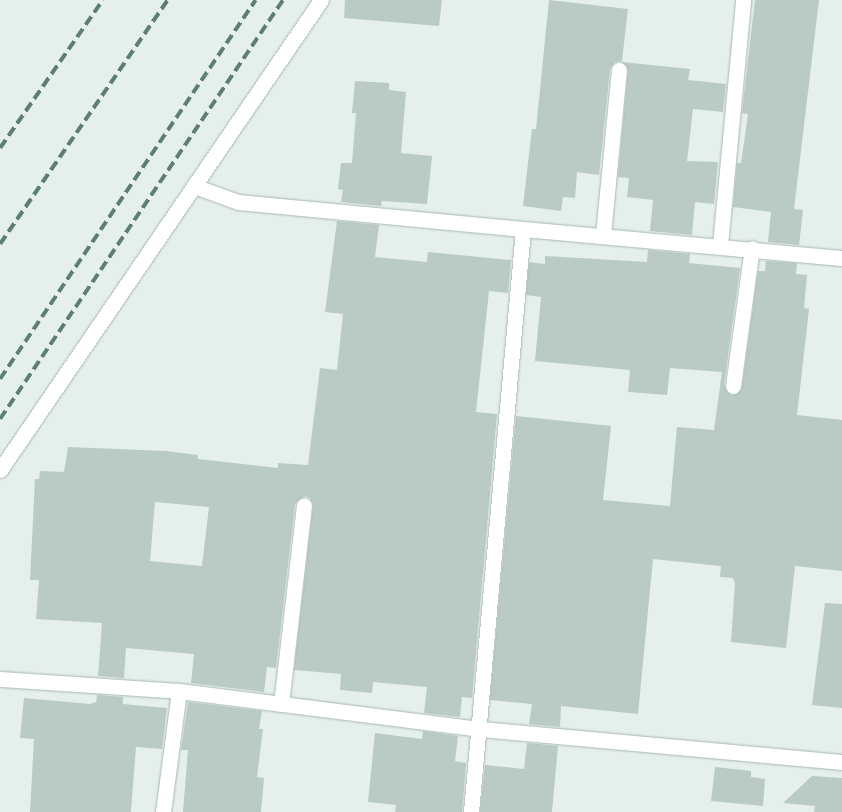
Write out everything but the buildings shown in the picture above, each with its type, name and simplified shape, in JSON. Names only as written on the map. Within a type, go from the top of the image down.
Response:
[{"type":"street","points":[[0,470],[321,0]]},
{"type":"street","points":[[720,244],[743,0]]},
{"type":"street","points":[[603,235],[619,70]]},
{"type":"street","points":[[194,186],[238,202],[523,229],[720,244],[842,258]]},
{"type":"street","points":[[470,812],[480,729],[523,229]]},
{"type":"street","points":[[734,386],[752,248]]},
{"type":"street","points":[[281,704],[304,505]]},
{"type":"street","points":[[0,679],[179,691],[480,729],[842,762]]},
{"type":"street","points":[[163,812],[179,691]]},
{"type":"railway","points":[[0,148],[103,0]]},
{"type":"railway","points":[[0,244],[168,0]]},
{"type":"railway","points":[[0,379],[256,0]]},
{"type":"railway","points":[[0,419],[283,0]]}]
